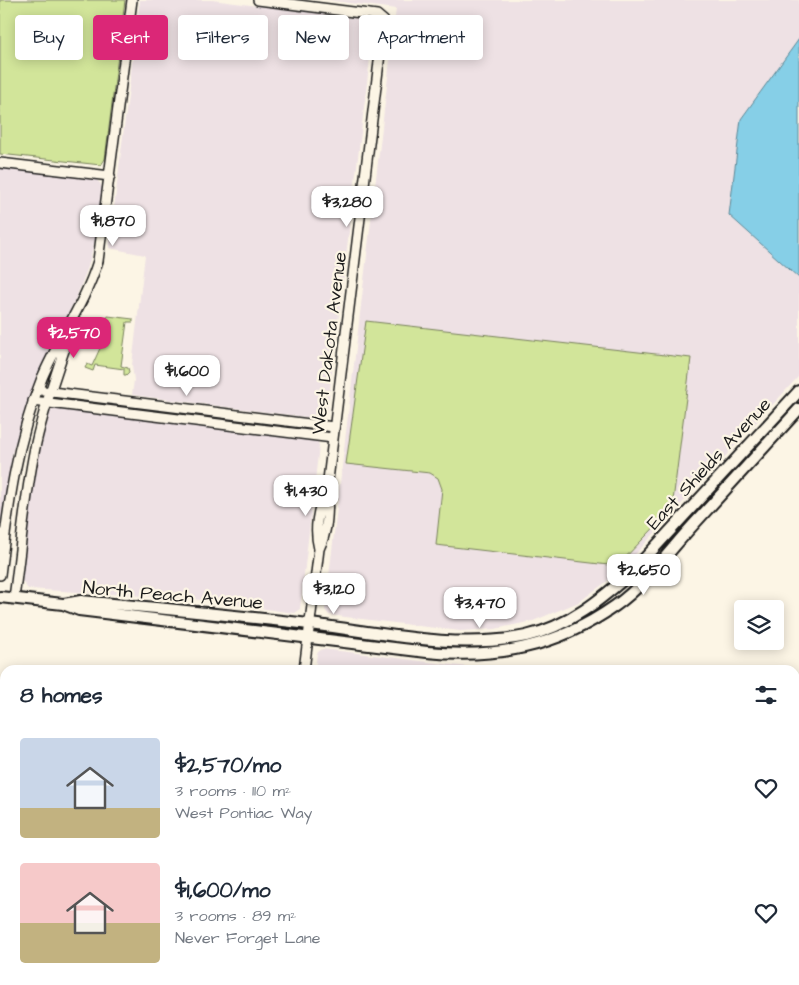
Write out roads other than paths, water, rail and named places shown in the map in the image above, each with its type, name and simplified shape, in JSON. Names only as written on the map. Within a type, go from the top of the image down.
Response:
[{"type":"main road","name":"East Shields Avenue","points":[[577,622],[608,594],[652,549],[799,392]]},
{"type":"main road","name":"East Shields Avenue","points":[[577,622],[615,606],[663,558],[799,409]]},
{"type":"main road","points":[[652,549],[663,558]]},
{"type":"main road","name":"North Peach Avenue","points":[[0,597],[63,604],[78,610],[435,653],[476,655],[503,653],[531,646],[577,622]]},
{"type":"main road","name":"North Peach Avenue","points":[[63,604],[81,601],[183,610],[456,642],[480,642],[527,636],[577,622]]},
{"type":"street","points":[[14,598],[28,489],[46,403],[79,308],[98,261],[132,0]]},
{"type":"street","name":"West Dakota Avenue","points":[[258,0],[377,15],[384,21],[327,490],[320,502],[316,537],[320,549],[305,665]]},
{"type":"street","points":[[0,163],[110,176]]},
{"type":"street","points":[[0,575],[13,474],[33,401],[56,347],[79,308]]},
{"type":"street","points":[[38,390],[334,427]]},
{"type":"street","points":[[33,401],[333,438]]},
{"type":"water","points":[[799,39],[799,278],[729,215],[741,119]]}]
